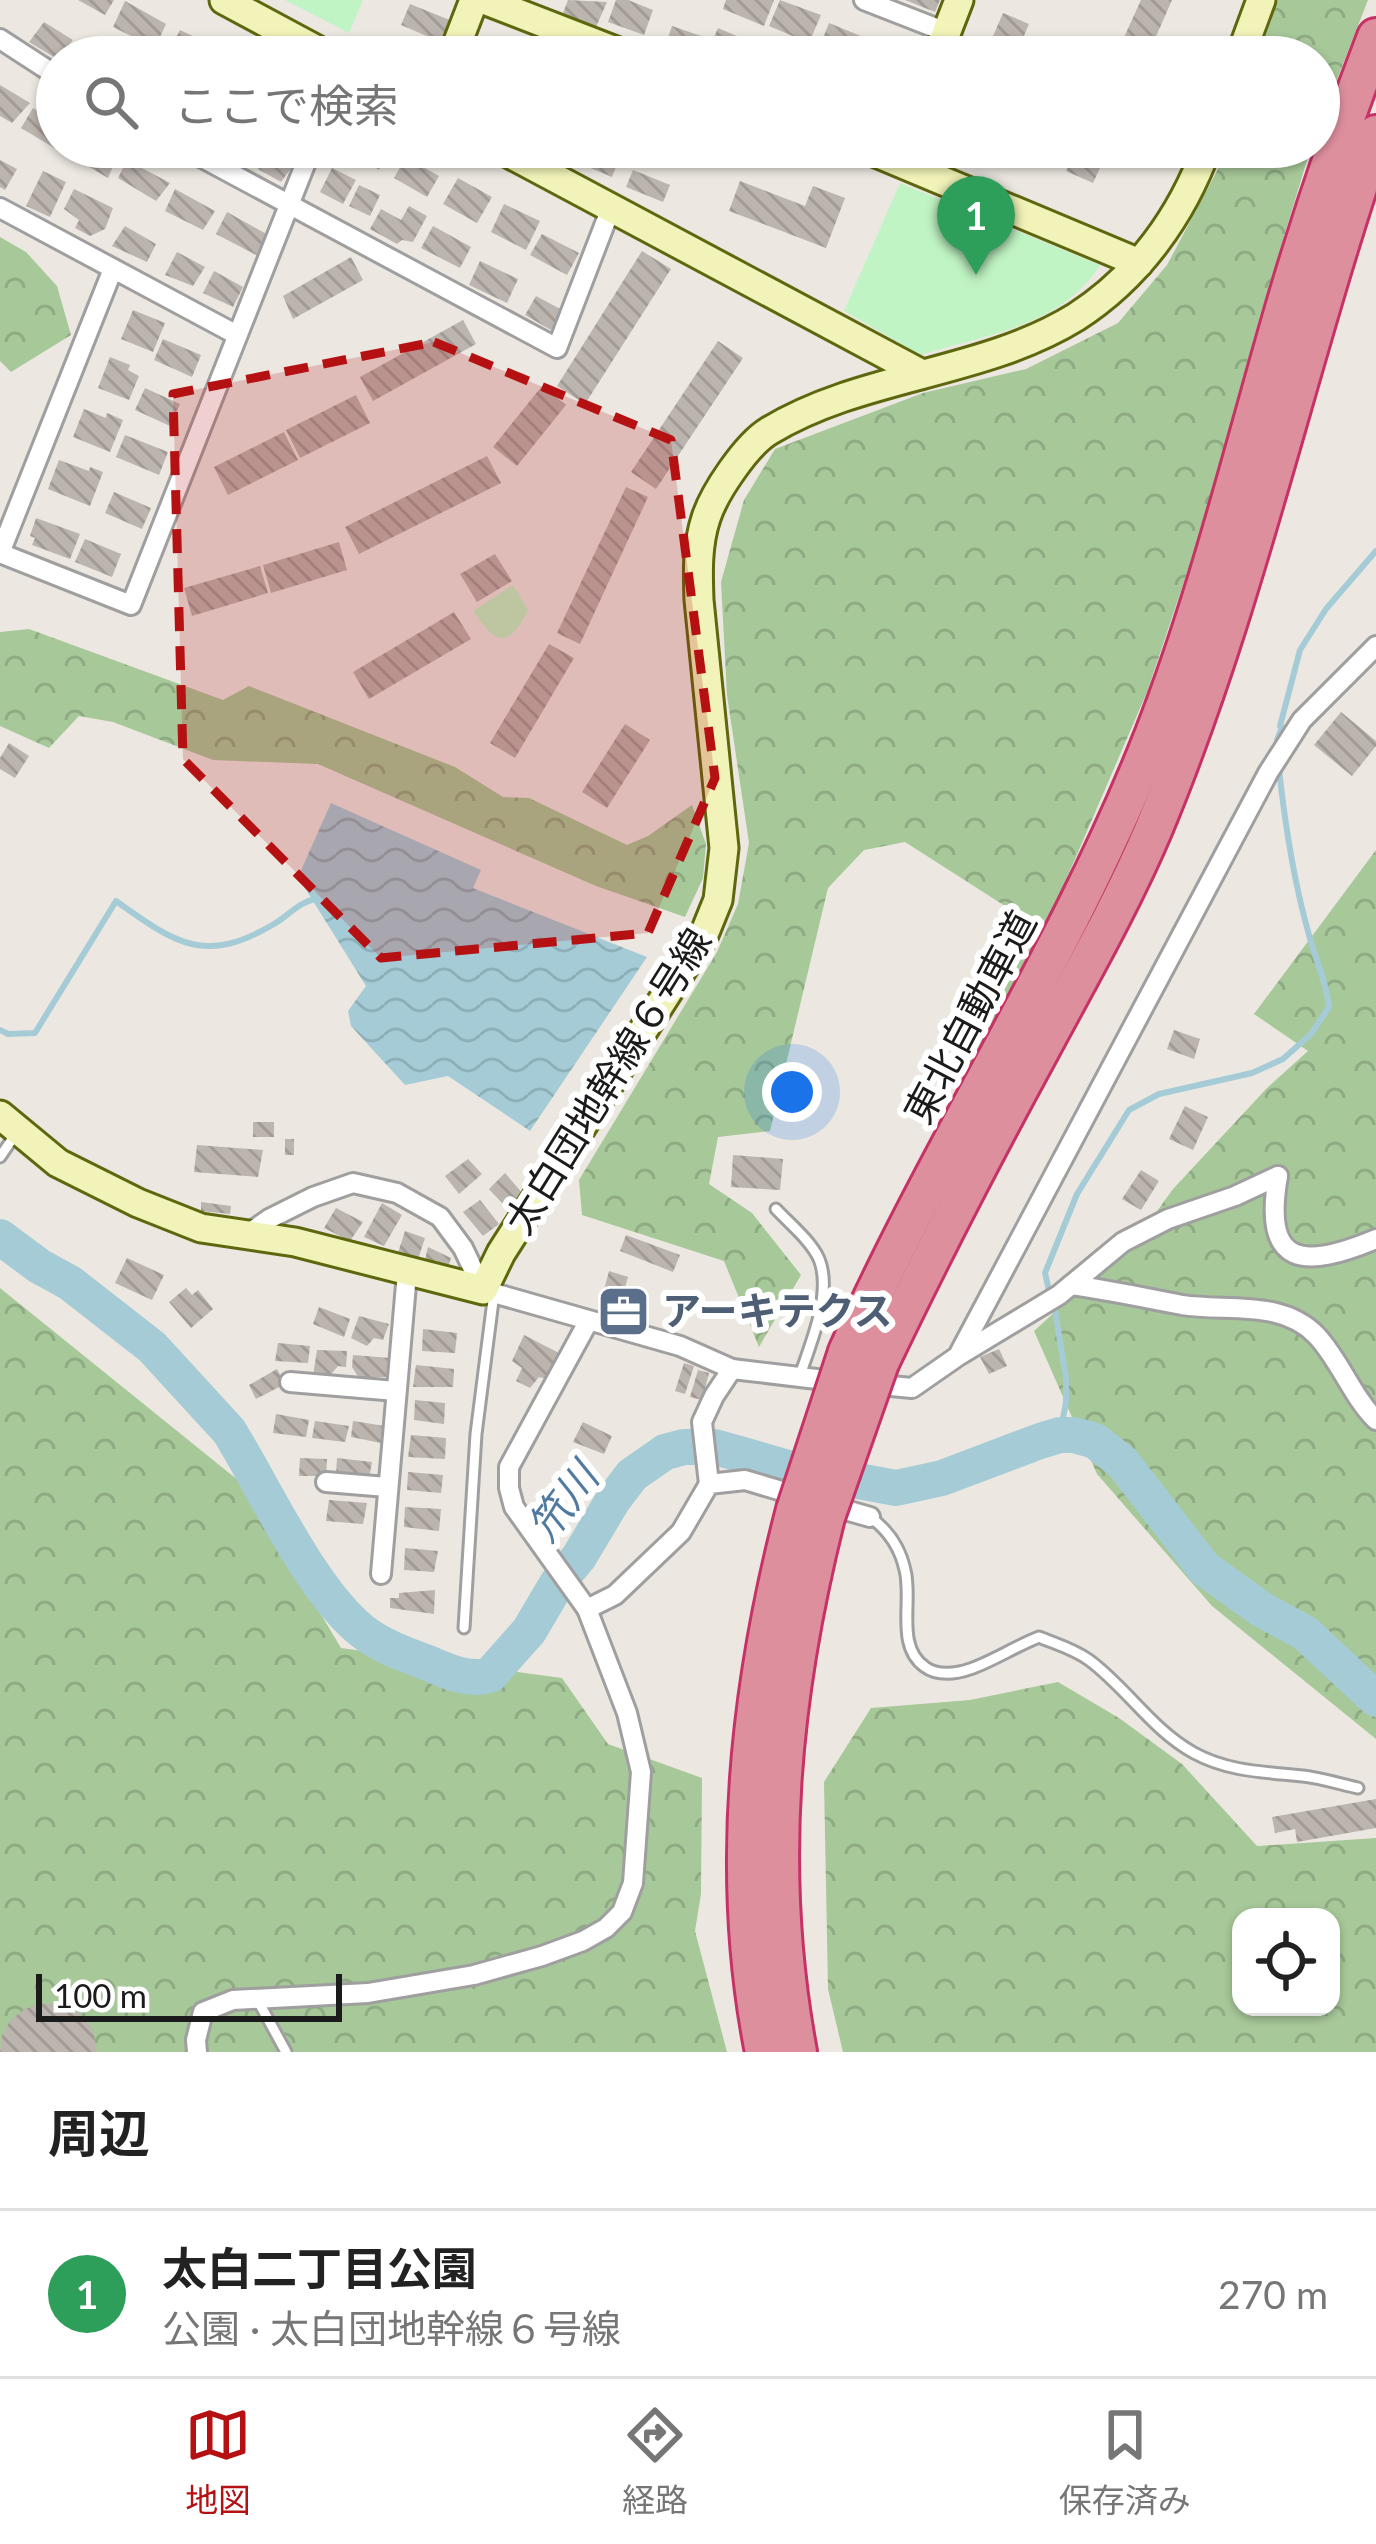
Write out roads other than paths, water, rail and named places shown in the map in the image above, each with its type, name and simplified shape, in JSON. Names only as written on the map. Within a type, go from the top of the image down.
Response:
[{"type":"highway","name":"東北自動車道","points":[[1340,137],[1376,38]]},
{"type":"highway","name":"東北自動車道","points":[[864,1358],[946,1227],[1152,832],[1218,659],[1349,211],[1376,134]]},
{"type":"highway","name":"東北自動車道","points":[[764,2052],[749,1941],[745,1848],[748,1764],[773,1594],[811,1514],[916,1208],[1082,897],[1152,738],[1196,615],[1329,168]]},
{"type":"highway","name":"東北自動車道","points":[[798,2052],[782,1935],[782,1765],[803,1616],[811,1514]]},
{"type":"street","points":[[224,0],[291,36]]},
{"type":"street","points":[[460,36],[474,0]]},
{"type":"street","points":[[484,0],[577,36]]},
{"type":"street","points":[[864,0],[926,36]]},
{"type":"street","points":[[945,36],[959,0]]},
{"type":"street","points":[[1248,36],[1261,0]]},
{"type":"street","points":[[0,39],[36,62]]},
{"type":"street","points":[[220,168],[557,347],[611,208]]},
{"type":"street","points":[[113,269],[1,553],[131,605],[304,168]]},
{"type":"street","points":[[536,168],[922,374]]},
{"type":"street","points":[[932,168],[1139,263]]},
{"type":"street","name":"太白団地幹線６号線","points":[[489,1292],[501,1253],[703,937],[718,900],[724,848],[698,558],[706,518],[718,491],[765,433],[836,399],[1016,345],[1074,318],[1139,263],[1167,229],[1199,168]]},
{"type":"street","points":[[0,208],[237,335]]},
{"type":"street","points":[[958,1356],[1268,773],[1302,720],[1376,646]]},
{"type":"street","points":[[9,1123],[58,1163],[201,1228],[295,1242],[489,1292],[680,1346],[732,1369],[911,1388],[1065,1290],[1123,1242],[1278,1176],[1276,1233],[1293,1254],[1323,1256],[1376,1239]]},
{"type":"street","points":[[245,1236],[298,1204],[352,1183],[397,1193],[440,1216],[489,1292]]},
{"type":"street","points":[[381,1574],[407,1273]]},
{"type":"street","points":[[1065,1290],[1125,1292],[1186,1306],[1259,1309],[1286,1317],[1314,1333],[1376,1420]]},
{"type":"street","points":[[197,2052],[203,2012],[233,2000],[368,1993],[474,1976],[583,1941],[622,1912],[633,1883],[641,1772],[627,1713],[581,1601],[514,1507],[509,1488],[509,1467],[589,1322]]},
{"type":"street","points":[[581,1601],[615,1594],[682,1532],[710,1483],[702,1422],[732,1369]]},
{"type":"street","points":[[290,1382],[395,1391]]},
{"type":"street","points":[[710,1483],[745,1480],[870,1516]]},
{"type":"street","points":[[326,1482],[387,1487]]},
{"type":"lane","points":[[0,1156],[9,1123]]},
{"type":"lane","points":[[776,1209],[817,1255],[824,1275],[819,1318],[799,1378]]},
{"type":"lane","points":[[464,1628],[489,1292]]},
{"type":"lane","points":[[870,1516],[886,1528],[900,1553],[906,1572],[907,1632],[914,1658],[930,1672],[970,1670],[1039,1637],[1085,1657],[1160,1729],[1190,1751],[1220,1765],[1259,1774],[1306,1777],[1358,1788]]},
{"type":"lane","points":[[257,1999],[286,2052]]},
{"type":"water","points":[[331,803],[481,870],[473,888],[647,957],[530,1131],[448,1076],[405,1085],[351,1026],[348,1011],[366,986],[298,877]]},
{"type":"waterway","points":[[1277,750],[1300,650],[1326,609],[1376,551]]},
{"type":"waterway","points":[[1050,1295],[1045,1273],[1077,1194],[1129,1110],[1159,1094],[1252,1073],[1283,1059],[1311,1034],[1329,1007],[1299,895],[1279,769]]},
{"type":"waterway","points":[[0,1030],[35,1033],[116,901],[174,938],[210,946],[250,937],[315,899]]},
{"type":"waterway","name":"笊川","points":[[0,1237],[70,1283],[152,1347],[229,1431],[289,1537],[343,1613],[377,1641],[451,1672],[490,1675],[529,1631],[632,1475],[665,1452],[715,1447],[788,1468],[896,1488],[942,1478],[1060,1435],[1074,1435],[1095,1441],[1122,1462],[1205,1569],[1305,1633],[1376,1699]]},
{"type":"waterway","points":[[1054,1304],[1066,1378],[1060,1435]]},
{"type":"place","name":"太白二丁目公園","points":[[976,275]]},
{"type":"place","name":"アーキテクス","points":[[623,1311]]}]
